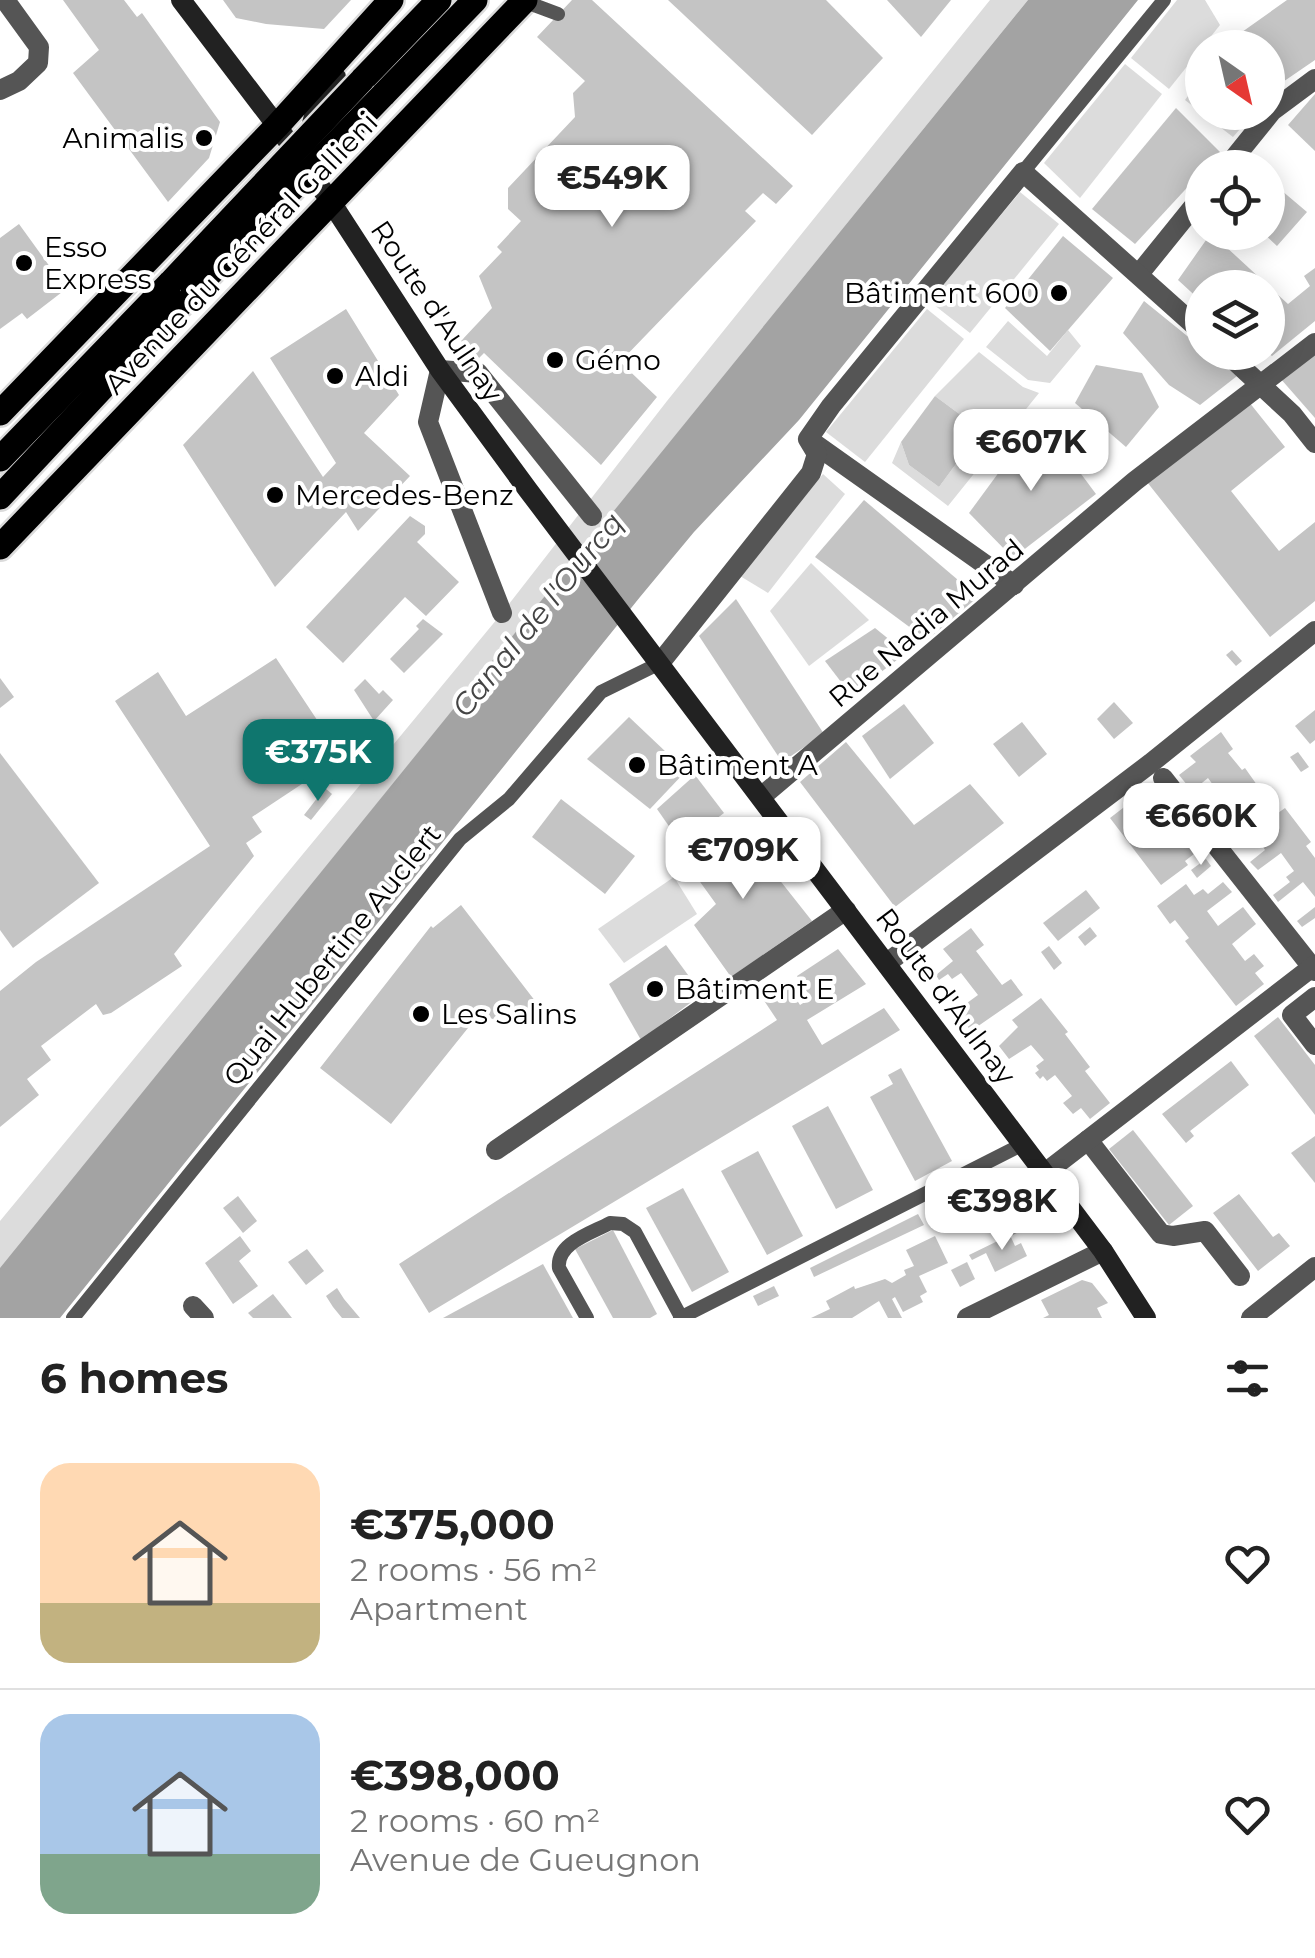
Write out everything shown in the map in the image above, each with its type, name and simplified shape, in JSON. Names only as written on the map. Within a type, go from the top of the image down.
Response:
[{"type":"main road","points":[[0,412],[277,126],[391,0]]},
{"type":"main road","points":[[372,88],[439,0]]},
{"type":"main road","points":[[0,459],[182,286],[372,88],[475,0]]},
{"type":"main road","name":"Avenue du Général Gallieni","points":[[0,547],[524,1]]},
{"type":"main road","points":[[0,497],[182,286]]},
{"type":"street","points":[[0,90],[19,81],[38,64],[40,47],[4,0]]},
{"type":"street","name":"Route d'Aulnay","points":[[181,0],[277,126],[440,370],[1103,1250],[1146,1318]]},
{"type":"street","points":[[302,162],[319,97],[341,72],[350,43]]},
{"type":"street","points":[[1241,150],[1272,111],[1315,79]]},
{"type":"street","points":[[1023,172],[1185,316]]},
{"type":"street","name":"Quai Hubertine Auclert","points":[[660,663],[811,474],[817,454],[808,439],[830,406],[1023,172]]},
{"type":"street","points":[[1139,274],[1185,217]]},
{"type":"street","name":"Rue Nadia Murad","points":[[762,798],[1134,481],[1315,343]]},
{"type":"street","points":[[502,613],[428,422],[440,370],[478,374],[592,516]]},
{"type":"street","points":[[1245,370],[1292,414],[1315,443]]},
{"type":"street","points":[[808,439],[1014,585]]},
{"type":"street","points":[[886,963],[1151,762],[1315,631]]},
{"type":"street","points":[[1045,1173],[1314,968],[1163,778]]},
{"type":"street","points":[[496,1150],[846,910]]},
{"type":"street","points":[[1315,997],[1292,1014],[1315,1045]]},
{"type":"street","points":[[1088,1140],[1162,1234],[1204,1231],[1240,1276]]},
{"type":"street","points":[[967,1318],[1103,1250]]},
{"type":"street","points":[[1250,1318],[1315,1267]]},
{"type":"lane","name":"Quai Hubertine Auclert","points":[[1023,172],[1164,0]]},
{"type":"lane","points":[[524,1],[558,14]]},
{"type":"lane","name":"Quai Hubertine Auclert","points":[[73,1318],[460,839],[510,799],[601,692],[660,663]]},
{"type":"lane","points":[[586,1318],[559,1268],[558,1258],[564,1248],[610,1223],[635,1232],[680,1318],[1023,1144]]},
{"type":"shaded area","points":[[990,0],[1028,0],[0,1269],[0,1221],[502,613]]},
{"type":"shaded area","points":[[1177,0],[1205,0],[1220,25],[1216,30],[1185,30],[1185,69],[1169,89],[1131,58]]},
{"type":"shaded area","points":[[1125,64],[1162,94],[1080,198],[1044,163]]},
{"type":"shaded area","points":[[1020,192],[1059,224],[970,333],[929,301]]},
{"type":"shaded area","points":[[927,309],[964,339],[865,462],[826,432]]},
{"type":"shaded area","points":[[1008,321],[1047,356],[1068,330],[1081,346],[1050,383],[1028,380],[986,347]]},
{"type":"shaded area","points":[[979,352],[1023,387],[1039,393],[948,506],[892,463],[901,442],[909,465],[939,487],[981,430],[935,396]]},
{"type":"shaded area","points":[[823,474],[845,494],[768,593],[740,576]]},
{"type":"shaded area","points":[[811,563],[869,620],[809,666],[770,611]]},
{"type":"shaded area","points":[[674,877],[697,914],[624,963],[598,929]]},
{"type":"water","name":"Canal de l'Ourcq","points":[[1028,0],[1138,0],[799,420],[694,532],[640,597],[60,1318],[0,1318],[0,1268]]},
{"type":"building","points":[[63,0],[124,0],[137,17],[142,13],[220,122],[209,158],[168,202],[73,73],[99,50]]},
{"type":"building","points":[[223,0],[351,0],[324,29],[236,18]]},
{"type":"building","points":[[572,0],[592,0],[793,186],[776,204],[763,193],[745,211],[756,221],[620,362],[657,397],[601,465],[484,353],[479,358],[461,341],[492,308],[479,276],[502,252],[497,247],[521,221],[508,209],[508,188],[575,117],[573,93],[585,81],[537,37]]},
{"type":"building","points":[[668,0],[826,0],[883,58],[812,135]]},
{"type":"building","points":[[887,0],[951,0],[921,37]]},
{"type":"building","points":[[1287,0],[1315,0],[1315,60],[1285,81],[1285,30],[1245,30]]},
{"type":"building","points":[[1315,94],[1315,151],[1288,125]]},
{"type":"building","points":[[1176,108],[1185,117],[1185,130],[1198,130],[1218,150],[1185,150],[1185,190],[1135,244],[1092,209]]},
{"type":"building","points":[[1285,193],[1307,212],[1285,237]]},
{"type":"building","name":"Esso Express","points":[[19,224],[66,289],[27,319],[22,313],[0,329],[0,238]]},
{"type":"building","name":"Bâtiment 600","points":[[1063,236],[1113,278],[1050,351],[1005,308]]},
{"type":"building","points":[[1199,250],[1229,250],[1251,270],[1185,270]]},
{"type":"building","points":[[1315,268],[1315,321],[1285,345],[1285,301],[1288,304],[1310,286],[1304,276]]},
{"type":"building","points":[[1144,301],[1185,334],[1185,370],[1230,370],[1237,376],[1200,405],[1169,385],[1123,333]]},
{"type":"building","points":[[346,309],[399,395],[364,433],[410,476],[358,531],[346,512],[275,587],[183,445],[253,371],[323,477],[336,463],[270,358]]},
{"type":"building","points":[[1315,348],[1315,418],[1280,378]]},
{"type":"building","points":[[1096,365],[1142,373],[1159,407],[1126,447],[1075,403]]},
{"type":"building","points":[[935,396],[981,430],[939,487],[909,465],[901,442]]},
{"type":"building","points":[[1249,402],[1285,447],[1231,491],[1279,551],[1315,522],[1315,601],[1270,637],[1147,482]]},
{"type":"building","points":[[1046,427],[1096,494],[1013,558],[969,513],[1016,449]]},
{"type":"building","points":[[864,500],[978,597],[927,640],[815,557]]},
{"type":"building","points":[[410,516],[425,526],[425,534],[417,542],[459,582],[426,616],[405,597],[343,663],[306,627]]},
{"type":"building","points":[[736,599],[824,734],[782,762],[699,636]]},
{"type":"building","points":[[423,619],[443,634],[404,673],[390,659],[419,629],[416,626]]},
{"type":"building","points":[[875,628],[906,653],[851,695],[825,661]]},
{"type":"building","points":[[1232,650],[1242,661],[1236,666],[1226,655]]},
{"type":"building","points":[[276,658],[333,744],[303,765],[311,778],[252,817],[262,832],[246,843],[254,856],[174,954],[182,966],[111,1013],[103,1015],[96,1004],[41,1046],[51,1060],[27,1079],[39,1095],[0,1127],[0,991],[36,962],[210,846],[115,701],[158,672],[186,716]]},
{"type":"building","points":[[0,678],[14,697],[0,708]]},
{"type":"building","points":[[365,679],[379,694],[383,690],[393,700],[374,721],[354,690]]},
{"type":"building","points":[[1114,702],[1133,723],[1114,739],[1097,719]]},
{"type":"building","points":[[904,704],[934,743],[890,779],[862,736]]},
{"type":"building","points":[[1315,710],[1315,740],[1310,744],[1295,726]]},
{"type":"building","name":"Bâtiment A","points":[[629,717],[686,771],[650,809],[587,759]]},
{"type":"building","points":[[1022,722],[1047,754],[1019,777],[993,744]]},
{"type":"building","points":[[1221,732],[1233,749],[1228,753],[1242,770],[1245,768],[1269,802],[1243,822],[1234,811],[1226,817],[1217,806],[1224,800],[1208,778],[1192,791],[1179,775],[1196,762],[1190,756]]},
{"type":"building","points":[[846,742],[914,825],[970,784],[1004,823],[895,907],[800,782]]},
{"type":"building","points":[[1298,752],[1309,767],[1301,772],[1290,757]]},
{"type":"building","points":[[0,753],[99,883],[13,948],[0,930]]},
{"type":"building","points":[[695,775],[724,813],[682,845],[657,809]]},
{"type":"building","points":[[325,788],[332,794],[311,820],[304,815]]},
{"type":"building","points":[[1136,798],[1145,809],[1153,803],[1156,808],[1163,804],[1167,810],[1153,821],[1171,842],[1184,831],[1199,850],[1185,861],[1188,865],[1161,885],[1110,818]]},
{"type":"building","points":[[561,799],[635,856],[605,894],[532,837]]},
{"type":"building","points":[[1285,808],[1311,842],[1306,846],[1315,858],[1315,897],[1303,882],[1278,902],[1273,895],[1290,882],[1286,877],[1294,871],[1281,853],[1258,870],[1250,862],[1265,850],[1261,844],[1269,838],[1260,826]]},
{"type":"building","points":[[736,825],[812,921],[731,977],[694,925],[716,904],[685,861]]},
{"type":"building","points":[[1206,859],[1211,866],[1197,878],[1191,870]]},
{"type":"building","points":[[1223,882],[1232,892],[1207,911],[1218,926],[1243,907],[1256,924],[1232,944],[1245,961],[1254,954],[1264,966],[1255,973],[1264,984],[1236,1006],[1185,941],[1189,938],[1175,920],[1170,924],[1157,906],[1186,884],[1194,895],[1203,889],[1208,894]]},
{"type":"building","points":[[1086,890],[1100,908],[1058,941],[1043,923]]},
{"type":"building","name":"Les Salins","points":[[461,905],[539,1006],[522,1019],[507,1015],[499,1022],[480,1013],[391,1124],[320,1068],[431,926]]},
{"type":"building","points":[[1315,907],[1315,918],[1302,927],[1297,921]]},
{"type":"building","points":[[1090,927],[1097,936],[1085,946],[1078,937]]},
{"type":"building","points":[[971,928],[984,945],[976,951],[1002,985],[1011,979],[1023,995],[971,1031],[956,1011],[978,995],[961,973],[952,979],[948,974],[939,980],[936,975],[953,961],[943,949]]},
{"type":"building","name":"Bâtiment E","points":[[666,945],[702,994],[641,1040],[609,984]]},
{"type":"building","points":[[1049,946],[1062,963],[1054,970],[1041,952]]},
{"type":"building","points":[[838,949],[866,984],[807,1020],[822,1045],[884,1008],[900,1030],[429,1313],[399,1264],[777,1020],[763,999],[786,983],[800,1005],[811,998],[797,976]]},
{"type":"building","points":[[1041,998],[1068,1032],[1065,1034],[1090,1067],[1085,1071],[1110,1103],[1090,1119],[1081,1108],[1073,1114],[1063,1103],[1072,1096],[1055,1075],[1047,1081],[1035,1073],[1039,1070],[1036,1066],[1044,1060],[1031,1045],[1009,1059],[999,1046],[1018,1027],[1012,1020]]},
{"type":"building","points":[[1278,1017],[1315,1065],[1315,1115],[1254,1036]]},
{"type":"building","points":[[1231,1061],[1249,1085],[1190,1131],[1194,1136],[1186,1143],[1162,1114]]},
{"type":"building","points":[[901,1068],[952,1161],[915,1181],[870,1097],[893,1084],[888,1075]]},
{"type":"building","points":[[828,1106],[873,1190],[836,1209],[792,1126]]},
{"type":"building","points":[[1133,1130],[1193,1206],[1169,1225],[1109,1149]]},
{"type":"building","points":[[1315,1136],[1315,1183],[1291,1153]]},
{"type":"building","points":[[758,1151],[803,1236],[767,1255],[721,1171]]},
{"type":"building","points":[[988,1180],[1002,1209],[1022,1199],[1037,1222],[1013,1235],[997,1212],[975,1222],[961,1193]]},
{"type":"building","points":[[683,1188],[729,1272],[692,1292],[646,1208]]},
{"type":"building","points":[[1239,1194],[1273,1237],[1279,1233],[1290,1246],[1258,1271],[1213,1213]]},
{"type":"building","points":[[238,1196],[257,1221],[243,1233],[223,1208]]},
{"type":"building","points":[[918,1214],[924,1225],[814,1277],[810,1268]]},
{"type":"building","points":[[613,1230],[657,1314],[650,1318],[613,1318],[575,1249]]},
{"type":"building","points":[[1010,1235],[1015,1246],[1021,1243],[1027,1256],[995,1272],[986,1253],[972,1260],[969,1255]]},
{"type":"building","points":[[240,1236],[251,1251],[239,1261],[258,1286],[233,1304],[205,1263]]},
{"type":"building","points":[[935,1236],[948,1263],[919,1276],[927,1292],[920,1296],[923,1302],[903,1312],[895,1297],[892,1299],[902,1318],[888,1318],[879,1301],[852,1318],[811,1318],[830,1309],[826,1301],[854,1286],[855,1289],[885,1279],[892,1283],[906,1275],[904,1270],[914,1266],[906,1250]]},
{"type":"building","points":[[307,1249],[324,1271],[306,1285],[288,1262]]},
{"type":"building","points":[[967,1262],[975,1279],[960,1287],[951,1270]]},
{"type":"building","points":[[543,1264],[573,1318],[443,1318]]},
{"type":"building","points":[[1082,1280],[1092,1283],[1108,1303],[1097,1308],[1102,1318],[1043,1318],[1049,1315],[1041,1300]]},
{"type":"building","points":[[774,1286],[779,1296],[758,1306],[753,1296]]},
{"type":"building","points":[[337,1288],[360,1318],[342,1318],[333,1307],[326,1296]]},
{"type":"building","points":[[273,1294],[292,1318],[253,1318],[248,1313]]},
{"type":"place","name":"Animalis","points":[[204,138]]},
{"type":"place","name":"Esso Express","points":[[24,263]]},
{"type":"place","name":"Bâtiment 600","points":[[1059,293]]},
{"type":"place","name":"Gémo","points":[[555,360]]},
{"type":"place","name":"Aldi","points":[[335,376]]},
{"type":"place","name":"Mercedes-Benz","points":[[275,495]]},
{"type":"place","name":"Bâtiment A","points":[[637,765]]},
{"type":"place","name":"Bâtiment E","points":[[655,989]]},
{"type":"place","name":"Les Salins","points":[[421,1014]]}]
